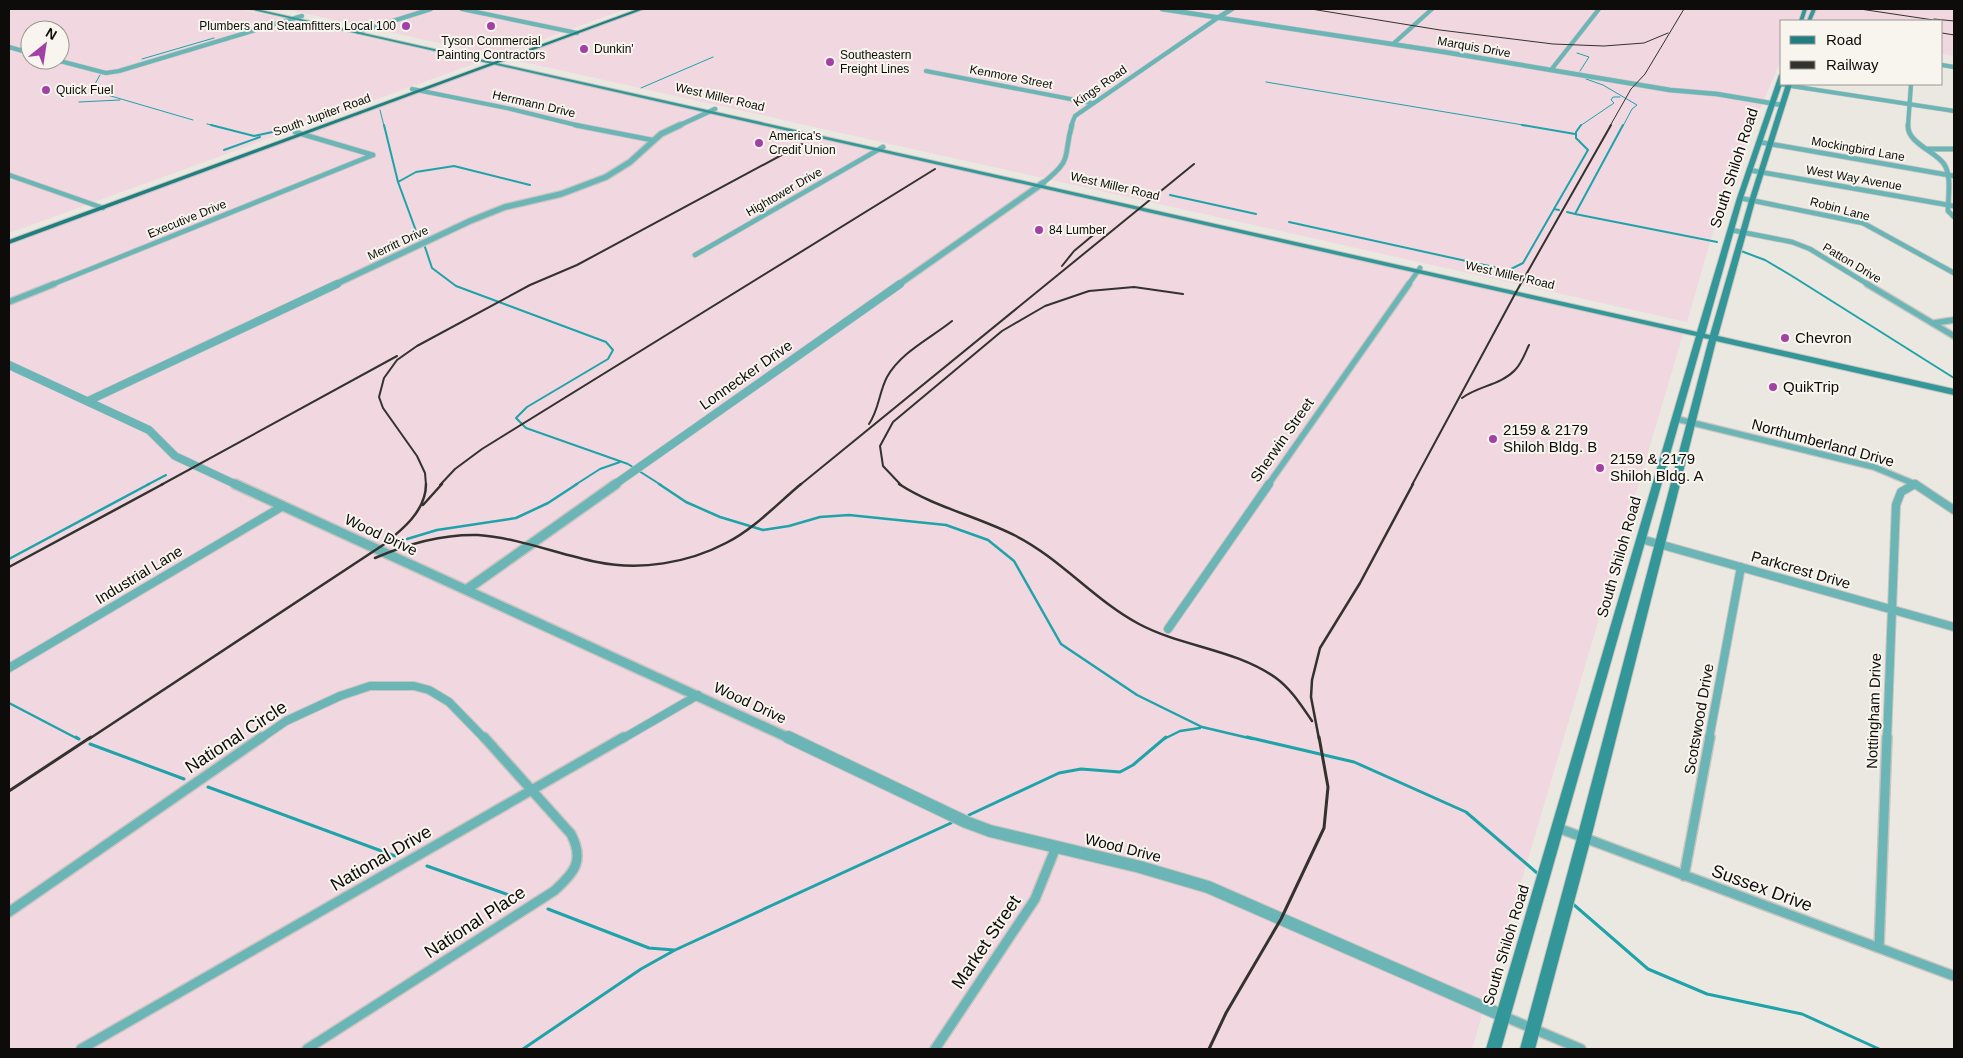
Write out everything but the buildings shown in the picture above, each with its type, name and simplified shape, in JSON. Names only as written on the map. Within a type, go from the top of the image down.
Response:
[{"type":"main road","name":"West Miller Road","points":[[251,9],[495,61],[1701,333],[1954,392]]},
{"type":"main road","name":"West Miller Road","points":[[269,9],[412,40],[495,61]]},
{"type":"main road","name":"South Jupiter Road","points":[[9,237],[303,134],[631,9]]},
{"type":"main road","name":"South Jupiter Road","points":[[9,242],[223,158],[412,89],[642,9]]},
{"type":"main road","points":[[405,43],[412,40]]},
{"type":"main road","name":"South Shiloh Road","points":[[1493,1049],[1501,1015],[1558,828],[1640,539],[1678,419],[1740,198],[1780,80]]},
{"type":"main road","name":"South Shiloh Road","points":[[1527,1049],[1584,838],[1713,336],[1752,201],[1789,85]]},
{"type":"main road","points":[[223,158],[231,160]]},
{"type":"main road","name":"West Miller Road","points":[[1417,270],[1515,294],[1701,333]]},
{"type":"main road","name":"West Miller Road","points":[[1713,336],[1954,388]]},
{"type":"street","points":[[358,32],[432,9]]},
{"type":"street","points":[[462,9],[577,33]]},
{"type":"street","name":"Marquis Drive","points":[[1162,9],[1393,44],[1670,90],[1717,94],[1782,105]]},
{"type":"street","points":[[1219,17],[1232,9]]},
{"type":"street","points":[[1393,44],[1432,9]]},
{"type":"street","points":[[1552,70],[1599,9]]},
{"type":"street","points":[[70,64],[106,73],[119,71],[302,16]]},
{"type":"street","name":"Kings Road","points":[[1041,185],[1064,164],[1070,152],[1069,128],[1075,116],[1091,103],[1219,17]]},
{"type":"street","name":"Kenmore Street","points":[[926,71],[1091,103]]},
{"type":"street","points":[[1789,85],[1954,111]]},
{"type":"street","points":[[1911,85],[1908,129],[1910,135],[1940,158],[1948,175],[1948,211],[1954,216]]},
{"type":"street","name":"Herrmann Drive","points":[[412,89],[447,98],[483,102],[616,134],[652,140]]},
{"type":"street","name":"Merritt Drive","points":[[88,401],[470,221],[505,207],[561,194],[606,178],[630,162],[652,140],[712,110]]},
{"type":"street","points":[[295,132],[303,134]]},
{"type":"street","name":"Executive Drive","points":[[9,302],[373,155],[303,134]]},
{"type":"street","name":"Mockingbird Lane","points":[[1759,142],[1954,176]]},
{"type":"street","name":"Hightower Drive","points":[[695,255],[881,148]]},
{"type":"street","points":[[1928,148],[1954,149]]},
{"type":"street","name":"West Way Avenue","points":[[1749,170],[1954,206]]},
{"type":"street","points":[[9,175],[99,207]]},
{"type":"street","name":"Lonnecker Drive","points":[[466,590],[1041,185]]},
{"type":"street","name":"Robin Lane","points":[[1740,198],[1863,223],[1954,273]]},
{"type":"street","name":"Patton Drive","points":[[1731,230],[1792,242],[1810,249],[1954,336]]},
{"type":"street","name":"Sherwin Street","points":[[1168,629],[1417,270]]},
{"type":"street","points":[[1934,323],[1954,320]]},
{"type":"street","name":"Wood Drive","points":[[9,365],[149,430],[174,456],[894,786],[966,822],[990,831],[1159,872],[1208,888],[1501,1015]]},
{"type":"street","name":"Northumberland Drive","points":[[1678,419],[1874,467],[1915,484],[1954,510]]},
{"type":"street","name":"Nottingham Drive","points":[[1879,948],[1896,505],[1901,492],[1915,484]]},
{"type":"street","name":"Industrial Lane","points":[[9,668],[283,506]]},
{"type":"street","name":"Parkcrest Drive","points":[[1640,539],[1954,627]]},
{"type":"street","name":"Scotswood Drive","points":[[1684,876],[1741,567]]},
{"type":"street","name":"National Circle","points":[[9,912],[286,721],[340,696],[370,686],[414,686],[429,690],[448,702],[468,720],[532,791]]},
{"type":"street","name":"National Drive","points":[[81,1049],[698,696]]},
{"type":"street","name":"National Place","points":[[307,1049],[554,891],[566,880],[578,860],[577,843],[532,791]]},
{"type":"street","name":"Sussex Drive","points":[[1558,828],[1954,976]]},
{"type":"street","name":"Market Street","points":[[934,1049],[1035,899],[1056,848]]},
{"type":"street","points":[[1501,1015],[1581,1049]]},
{"type":"shaded area","points":[[9,9],[239,9],[479,62],[9,233]]},
{"type":"shaded area","points":[[285,9],[626,9],[498,56]]},
{"type":"shaded area","points":[[645,9],[1954,9],[1954,56],[1943,54],[1943,20],[1780,20],[1780,63],[1725,190],[1687,322],[510,59]]},
{"type":"shaded area","points":[[495,64],[1683,334],[1472,1049],[9,1049],[9,244]]},
{"type":"waterway","points":[[241,30],[245,29]]},
{"type":"waterway","points":[[142,59],[214,38]]},
{"type":"waterway","points":[[1577,53],[1589,57],[1580,71]]},
{"type":"waterway","points":[[641,88],[713,57]]},
{"type":"waterway","points":[[98,92],[95,84],[100,75]]},
{"type":"waterway","points":[[1586,79],[1603,85],[1637,105],[1632,109],[1623,126]]},
{"type":"waterway","points":[[1266,82],[1529,126]]},
{"type":"waterway","points":[[104,94],[193,120]]},
{"type":"waterway","points":[[1581,126],[1614,103],[1611,100],[1613,97],[1620,97]]},
{"type":"waterway","points":[[79,102],[120,100]]},
{"type":"waterway","points":[[380,110],[384,126]]},
{"type":"waterway","points":[[207,124],[216,126]]},
{"type":"waterway","points":[[211,125],[254,136],[277,131]]},
{"type":"waterway","points":[[384,125],[398,182]]},
{"type":"waterway","points":[[1522,125],[1575,134]]},
{"type":"waterway","points":[[1575,214],[1623,125]]},
{"type":"waterway","points":[[1554,209],[1588,150],[1576,138],[1576,132],[1581,126]]},
{"type":"waterway","points":[[224,150],[260,137]]},
{"type":"waterway","points":[[398,182],[416,172],[454,166],[530,185]]},
{"type":"waterway","points":[[398,182],[419,239]]},
{"type":"waterway","points":[[1170,195],[1256,214]]},
{"type":"waterway","points":[[1509,270],[1523,263],[1554,209]]},
{"type":"waterway","points":[[1554,209],[1559,210]]},
{"type":"waterway","points":[[1567,212],[1575,214]]},
{"type":"waterway","points":[[1575,214],[1717,242]]},
{"type":"waterway","points":[[1289,222],[1498,268]]},
{"type":"waterway","points":[[425,247],[432,268],[456,286],[606,342],[613,350],[608,359],[527,407],[516,418],[526,428],[628,464],[661,485]]},
{"type":"waterway","points":[[1741,251],[1765,260],[1792,276],[1954,378]]},
{"type":"waterway","points":[[575,485],[600,469],[620,462]]},
{"type":"waterway","points":[[147,485],[166,475]]},
{"type":"waterway","points":[[9,559],[149,484]]},
{"type":"waterway","points":[[407,539],[437,530],[516,518],[548,503],[577,484]]},
{"type":"waterway","points":[[659,484],[686,502],[720,517],[763,530],[789,526],[820,517],[849,515],[946,525],[988,540],[1014,561],[1061,644],[1137,695],[1202,727],[1253,739]]},
{"type":"waterway","points":[[9,703],[78,739]]},
{"type":"waterway","points":[[1164,739],[1180,731],[1200,728]]},
{"type":"waterway","points":[[969,815],[1059,773],[1081,769],[1120,772],[1133,765],[1166,737]]},
{"type":"waterway","points":[[1247,737],[1354,762],[1466,812],[1537,873]]},
{"type":"waterway","points":[[90,744],[184,779]]},
{"type":"waterway","points":[[208,787],[395,856]]},
{"type":"waterway","points":[[523,1049],[641,969],[675,950],[951,823]]},
{"type":"waterway","points":[[427,866],[520,899]]},
{"type":"waterway","points":[[1573,904],[1648,969],[1707,994],[1802,1014],[1879,1049]]},
{"type":"waterway","points":[[548,909],[649,948],[674,950]]},
{"type":"railway","points":[[1311,9],[1440,30],[1553,44],[1604,46],[1644,43],[1668,33]]},
{"type":"railway","points":[[1610,126],[1631,89],[1645,74],[1684,9]]},
{"type":"railway","points":[[1860,9],[1933,20]]},
{"type":"railway","points":[[1934,19],[1954,21]]},
{"type":"railway","points":[[1943,33],[1954,35]]},
{"type":"railway","points":[[1412,485],[1515,294],[1611,125]]},
{"type":"railway","points":[[426,484],[425,473],[417,456],[383,408],[379,397],[384,378],[397,360],[417,346],[530,285],[577,265],[802,144]]},
{"type":"railway","points":[[800,485],[1194,164]]},
{"type":"railway","points":[[440,485],[455,469],[482,449],[935,169]]},
{"type":"railway","points":[[1062,266],[1074,251],[1098,231]]},
{"type":"railway","points":[[901,485],[883,466],[880,446],[893,422],[1002,331],[1045,306],[1089,291],[1134,287],[1183,294]]},
{"type":"railway","points":[[869,424],[875,413],[884,383],[893,368],[908,353],[952,321]]},
{"type":"railway","points":[[1462,398],[1509,375],[1520,364],[1529,345]]},
{"type":"railway","points":[[161,485],[397,356]]},
{"type":"railway","points":[[9,567],[163,484]]},
{"type":"railway","points":[[89,739],[383,545],[412,519],[422,503],[426,484]]},
{"type":"railway","points":[[423,505],[442,484]]},
{"type":"railway","points":[[375,558],[400,548],[438,538],[478,535],[508,539],[582,559],[613,565],[630,566],[663,563],[696,556],[726,543],[756,523],[801,484]]},
{"type":"railway","points":[[899,484],[942,506],[1001,529],[1032,545],[1107,603],[1139,624],[1156,632],[1226,654],[1260,668],[1286,687],[1312,721]]},
{"type":"railway","points":[[1319,739],[1311,697],[1312,680],[1320,648],[1360,583],[1413,484]]},
{"type":"railway","points":[[9,791],[91,737]]},
{"type":"railway","points":[[1209,1049],[1226,1013],[1281,919],[1324,828],[1328,787],[1319,737]]},
{"type":"place","name":"Plumbers and Steamfitters Local 100","points":[[406,26]]},
{"type":"place","name":"Tyson Commercial Painting Contractors","points":[[491,26]]},
{"type":"place","name":"Dunkin'","points":[[584,49]]},
{"type":"place","name":"Southeastern Freight Lines","points":[[830,62]]},
{"type":"place","name":"Quick Fuel","points":[[46,90]]},
{"type":"place","name":"America's Credit Union","points":[[759,143]]},
{"type":"place","name":"84 Lumber","points":[[1039,230]]},
{"type":"place","name":"Chevron","points":[[1785,338]]},
{"type":"place","name":"QuikTrip","points":[[1773,387]]},
{"type":"place","name":"2159 & 2179 Shiloh Bldg. B","points":[[1493,439]]},
{"type":"place","name":"2159 & 2179 Shiloh Bldg. A","points":[[1600,468]]}]
